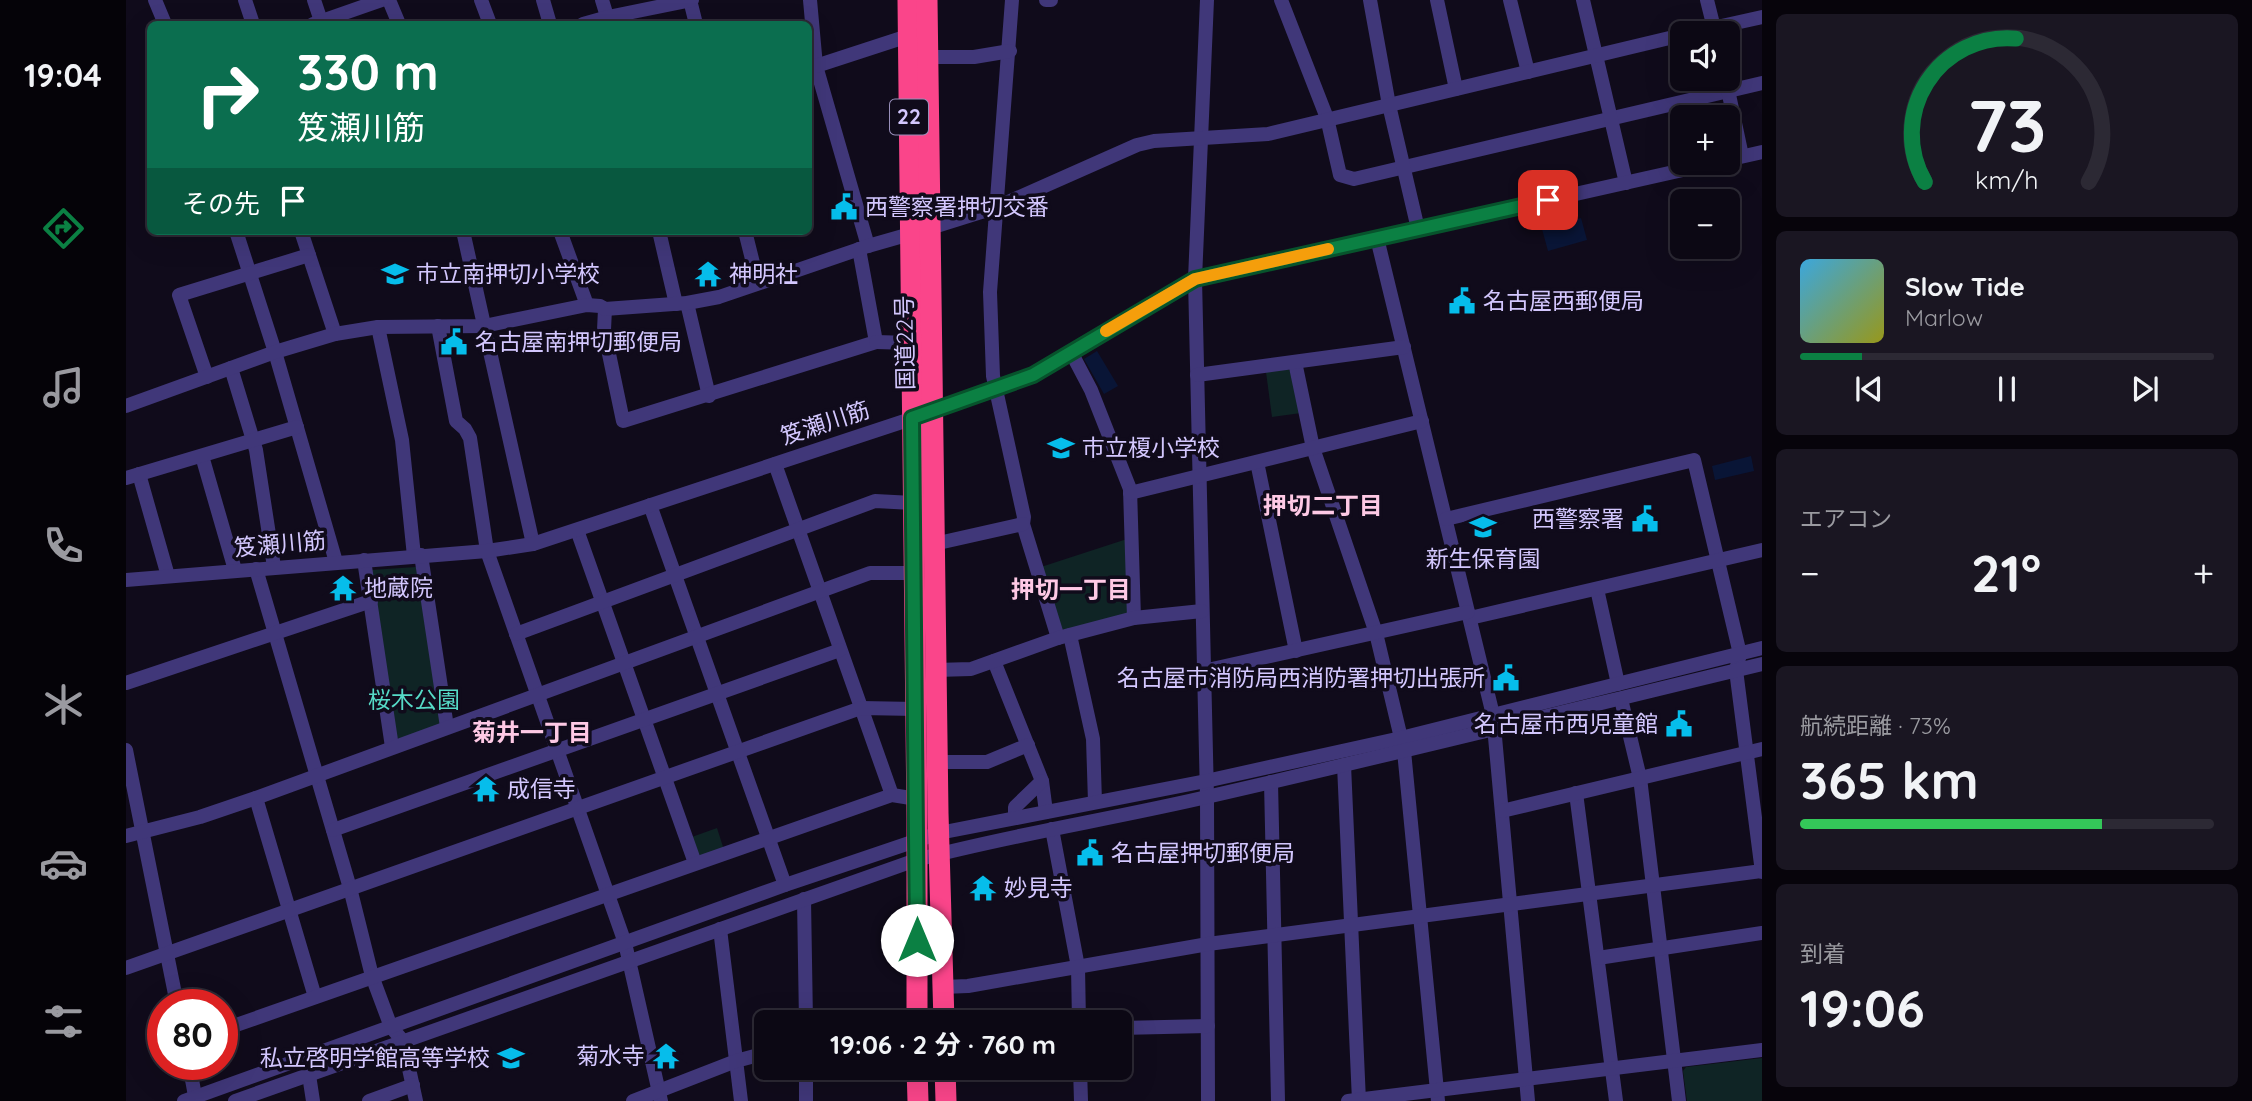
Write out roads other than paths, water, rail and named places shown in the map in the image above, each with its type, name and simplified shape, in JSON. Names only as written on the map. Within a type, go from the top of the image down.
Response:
[{"type":"highway","name":"国道22号","points":[[908,0],[932,411],[944,1010]]},
{"type":"highway","name":"国道22号","points":[[917,1010],[911,344],[920,231],[928,57],[927,0]]},
{"type":"highway","points":[[918,1080],[918,1101]]},
{"type":"highway","points":[[946,1080],[946,1101]]},
{"type":"street","points":[[155,0],[164,21]]},
{"type":"street","points":[[245,0],[252,21]]},
{"type":"street","points":[[314,0],[318,21]]},
{"type":"street","points":[[327,21],[382,0]]},
{"type":"street","points":[[389,0],[398,21]]},
{"type":"street","points":[[481,0],[488,21]]},
{"type":"street","points":[[543,0],[549,21]]},
{"type":"street","points":[[602,0],[609,21],[691,0],[695,21]]},
{"type":"street","points":[[810,0],[811,21]]},
{"type":"street","points":[[1012,0],[990,292],[995,388],[1024,517],[1023,524],[1064,636],[1093,739],[1095,802]]},
{"type":"street","points":[[1207,0],[1195,279],[1207,797],[1208,1101]]},
{"type":"street","points":[[1281,0],[1327,118],[1340,175],[1354,179],[1724,91]]},
{"type":"street","points":[[1370,0],[1389,105],[1418,229]]},
{"type":"street","points":[[1437,0],[1456,89]]},
{"type":"street","points":[[1510,0],[1528,72]]},
{"type":"street","points":[[1583,0],[1626,183]]},
{"type":"street","points":[[1707,0],[1712,21]]},
{"type":"street","points":[[1740,22],[1762,17]]},
{"type":"street","points":[[876,342],[863,247],[812,66],[908,36]]},
{"type":"street","points":[[126,406],[275,352],[335,334],[377,327],[484,326],[587,305],[605,309],[719,297],[863,247],[997,207],[1138,145],[1154,141],[1268,134],[1670,38]]},
{"type":"street","points":[[928,57],[974,57],[1010,51]]},
{"type":"street","points":[[1740,88],[1762,83]]},
{"type":"street","points":[[1728,91],[1742,156],[1762,152]]},
{"type":"street","name":"笈瀬川筋","points":[[126,580],[487,551],[533,544],[1033,375],[1195,279],[1670,173]]},
{"type":"street","points":[[240,235],[336,562]]},
{"type":"street","points":[[302,235],[335,334]]},
{"type":"street","points":[[464,235],[533,544]]},
{"type":"street","points":[[561,235],[587,305]]},
{"type":"street","points":[[660,235],[709,396]]},
{"type":"street","points":[[746,235],[758,283]]},
{"type":"street","points":[[1377,238],[1494,722],[1528,1101]]},
{"type":"street","points":[[207,377],[179,295],[309,255]]},
{"type":"street","points":[[605,309],[604,330],[623,421],[876,342],[911,344]]},
{"type":"street","points":[[377,327],[402,440],[417,556],[447,727]]},
{"type":"street","points":[[438,327],[456,421],[468,432],[470,438],[487,551],[625,943],[660,1096]]},
{"type":"street","points":[[1197,375],[1404,347]]},
{"type":"street","points":[[1071,352],[1091,390],[1130,493],[1134,618]]},
{"type":"street","points":[[1294,362],[1313,448],[1376,633],[1402,744],[1437,1096]]},
{"type":"street","points":[[230,368],[253,441],[274,567]]},
{"type":"street","points":[[1130,493],[1422,421]]},
{"type":"street","points":[[168,576],[133,476],[297,426]]},
{"type":"street","points":[[202,456],[235,570]]},
{"type":"street","points":[[943,987],[968,986],[1274,934],[1762,872],[1736,670],[1740,654],[1694,460],[1446,519]]},
{"type":"street","points":[[1257,462],[1296,651]]},
{"type":"street","points":[[775,464],[892,795]]},
{"type":"street","points":[[516,634],[875,501],[913,503]]},
{"type":"street","points":[[650,505],[785,885]]},
{"type":"street","points":[[934,544],[1023,524]]},
{"type":"street","points":[[577,530],[695,863]]},
{"type":"street","points":[[1203,671],[1597,589],[1762,550]]},
{"type":"street","points":[[364,560],[392,747]]},
{"type":"street","points":[[256,569],[350,888],[372,976],[391,1027],[403,1041],[416,1101]]},
{"type":"street","points":[[126,836],[200,817],[256,798],[870,573],[914,573]]},
{"type":"street","points":[[1597,589],[1640,778],[1679,1101]]},
{"type":"street","points":[[126,682],[371,601]]},
{"type":"street","points":[[936,670],[971,669],[1064,636],[1134,618],[1202,611]]},
{"type":"street","points":[[190,1080],[192,1100],[785,885],[917,850],[1015,818],[1402,744],[1619,691],[1762,649]]},
{"type":"street","points":[[333,830],[840,650]]},
{"type":"street","points":[[994,661],[1042,781],[1046,812]]},
{"type":"street","points":[[1619,691],[1762,664]]},
{"type":"street","points":[[126,968],[861,708],[916,709]]},
{"type":"street","points":[[235,1101],[804,899],[917,850],[940,843],[1052,829],[1207,797],[1344,765],[1402,744]]},
{"type":"street","points":[[937,762],[987,761],[1028,745]]},
{"type":"street","points":[[1502,811],[1762,749]]},
{"type":"street","points":[[126,750],[174,989]]},
{"type":"street","points":[[1344,765],[1355,1101],[1437,1096],[1526,1079],[1762,1049]]},
{"type":"street","points":[[1015,818],[1014,807],[1042,781]]},
{"type":"street","points":[[1271,782],[1278,1101]]},
{"type":"street","points":[[1576,793],[1616,1101]]},
{"type":"street","points":[[238,1024],[892,795],[917,799]]},
{"type":"street","points":[[256,798],[315,997]]},
{"type":"street","points":[[1052,829],[1078,967],[1079,1010]]},
{"type":"street","points":[[804,899],[806,1010]]},
{"type":"street","points":[[720,929],[741,1101]]},
{"type":"street","points":[[1598,958],[1762,933]]},
{"type":"street","points":[[1132,1028],[1208,1026]]},
{"type":"street","points":[[633,1101],[660,1096],[736,1061],[754,1056]]},
{"type":"street","points":[[309,1075],[313,1101]]},
{"type":"street","points":[[806,1080],[806,1101]]},
{"type":"street","points":[[1080,1080],[1081,1101]]},
{"type":"street","points":[[369,1101],[413,1085]]},
{"type":"water","points":[[1581,218],[1587,240],[1548,251],[1542,229]]},
{"type":"water","points":[[1097,351],[1118,386],[1104,394],[1084,359]]},
{"type":"water","points":[[1751,456],[1754,471],[1715,480],[1712,466]]},
{"type":"place","name":"西警察署押切交番","points":[[844,207]]},
{"type":"place","name":"市立南押切小学校","points":[[395,274]]},
{"type":"place","name":"神明社","points":[[708,274]]},
{"type":"place","name":"名古屋西郵便局","points":[[1462,301]]},
{"type":"place","name":"名古屋南押切郵便局","points":[[454,342]]},
{"type":"place","name":"市立榎小学校","points":[[1061,448]]},
{"type":"place","name":"西警察署","points":[[1645,519]]},
{"type":"place","name":"新生保育園","points":[[1483,527]]},
{"type":"place","name":"地蔵院","points":[[343,588]]},
{"type":"place","name":"名古屋市消防局西消防署押切出張所","points":[[1506,678]]},
{"type":"place","name":"名古屋市西児童館","points":[[1679,724]]},
{"type":"place","name":"成信寺","points":[[486,789]]},
{"type":"place","name":"名古屋押切郵便局","points":[[1090,853]]},
{"type":"place","name":"妙見寺","points":[[983,888]]},
{"type":"place","name":"菊水寺","points":[[666,1056]]},
{"type":"place","name":"私立啓明学館高等学校","points":[[511,1058]]},
{"type":"district","name":"押切二丁目","points":[[1323,506]]},
{"type":"district","name":"押切一丁目","points":[[1071,590]]},
{"type":"district","name":"菊井一丁目","points":[[532,733]]},
{"type":"park label","name":"桜木公園","points":[[414,700]]}]
